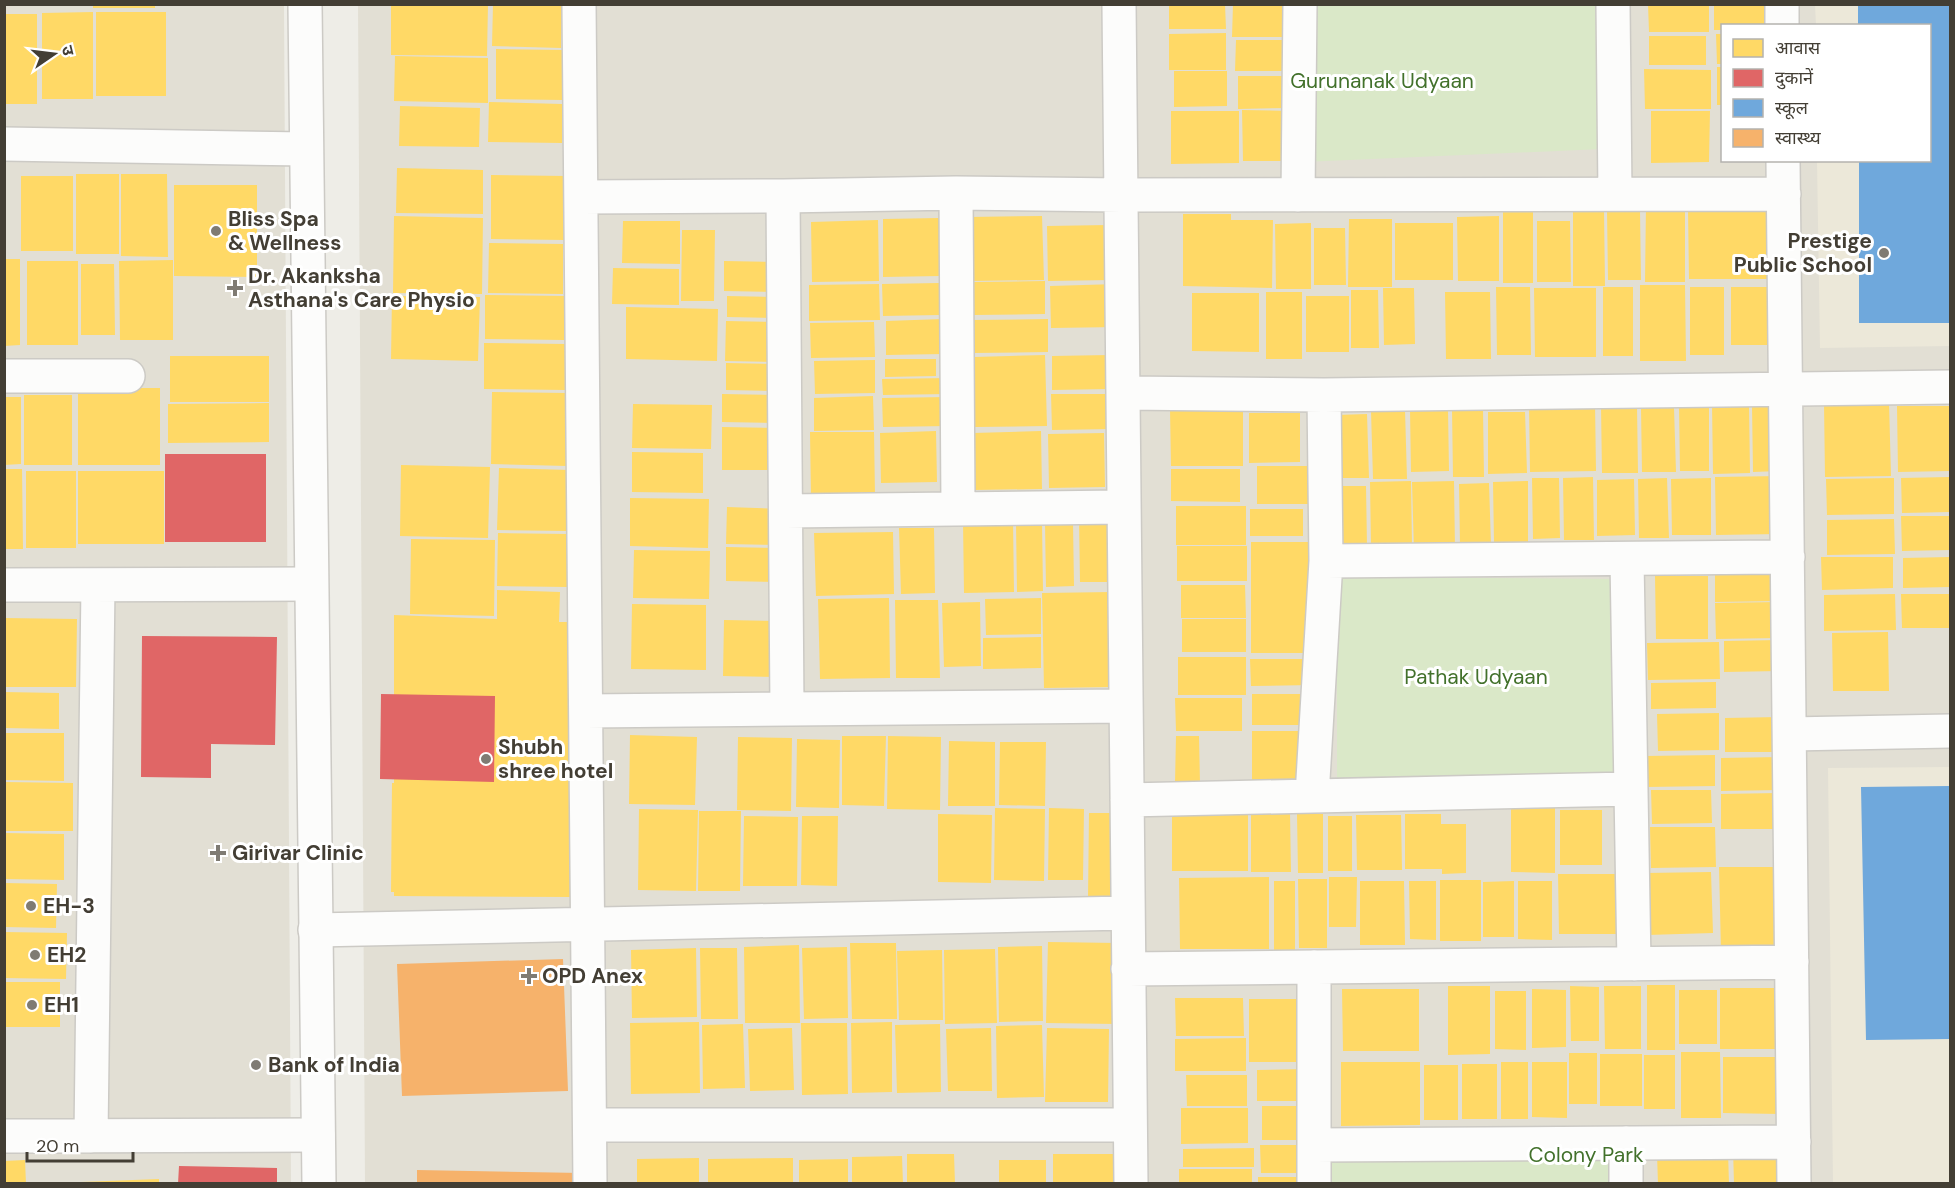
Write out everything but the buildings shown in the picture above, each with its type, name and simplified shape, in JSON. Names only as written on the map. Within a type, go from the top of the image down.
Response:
[{"type":"street","points":[[305,4],[310,584],[319,1184]]},
{"type":"street","points":[[579,4],[590,1184]]},
{"type":"street","points":[[1119,4],[1131,1184]]},
{"type":"street","points":[[1298,195],[1300,4]]},
{"type":"street","points":[[1613,4],[1615,194]]},
{"type":"street","points":[[1782,4],[1782,24]]},
{"type":"street","points":[[4,144],[306,149]]},
{"type":"street","points":[[1783,162],[1794,1184]]},
{"type":"street","points":[[581,197],[956,193],[1121,195],[1784,194]]},
{"type":"street","points":[[956,193],[958,508]]},
{"type":"street","points":[[783,196],[787,709]]},
{"type":"street","points":[[4,376],[128,376]]},
{"type":"street","points":[[1123,393],[1324,395],[1950,387]]},
{"type":"street","points":[[1312,796],[1326,561],[1324,395]]},
{"type":"street","points":[[786,512],[1123,507]]},
{"type":"street","points":[[1326,561],[1788,557]]},
{"type":"street","points":[[1627,560],[1634,964]]},
{"type":"street","points":[[4,585],[310,584]]},
{"type":"street","points":[[91,1136],[98,585]]},
{"type":"street","points":[[586,711],[1125,706]]},
{"type":"street","points":[[1790,734],[1950,732]]},
{"type":"street","points":[[1127,800],[1631,789]]},
{"type":"street","points":[[315,930],[1128,912]]},
{"type":"street","points":[[1128,969],[1792,962]]},
{"type":"street","points":[[1314,967],[1314,1184]]},
{"type":"street","points":[[590,1125],[1130,1125]]},
{"type":"street","points":[[4,1136],[318,1135]]},
{"type":"street","points":[[1314,1146],[1794,1142]]},
{"type":"street","points":[[1626,1143],[1626,1184]]},
{"type":"shaded area","points":[[5,5],[284,5],[291,1183],[5,1184]]},
{"type":"shaded area","points":[[358,5],[1950,5],[1950,1183],[365,1183]]},
{"type":"shaded area","name":"Prestige Public School","points":[[1815,5],[1950,5],[1950,346],[1820,348],[1817,162],[1931,162],[1931,24],[1816,24]]},
{"type":"shaded area","points":[[1950,767],[1950,1183],[1833,1183],[1828,768]]},
{"type":"green space","name":"Gurunanak Udyaan","points":[[1305,5],[1595,5],[1602,149],[1303,162]]},
{"type":"green space","name":"Pathak Udyaan","points":[[1337,577],[1614,579],[1614,779],[1337,778]]},
{"type":"green space","name":"Colony Park","points":[[1614,1126],[1615,1183],[1329,1184],[1329,1162],[1331,1162],[1333,1141]]},
{"type":"place","name":"Bliss Spa & Wellness","points":[[216,231]]},
{"type":"place","name":"Prestige Public School","points":[[1884,253]]},
{"type":"place","name":"Dr. Akanksha Asthana's Care Physio","points":[[235,288]]},
{"type":"place","name":"Shubh shree hotel","points":[[486,759]]},
{"type":"place","name":"Girivar Clinic","points":[[218,853]]},
{"type":"place","name":"EH-3","points":[[31,906]]},
{"type":"place","name":"EH2","points":[[35,955]]},
{"type":"place","name":"OPD Anex","points":[[529,976]]},
{"type":"place","name":"EH1","points":[[32,1005]]},
{"type":"place","name":"Bank of India","points":[[256,1065]]}]
